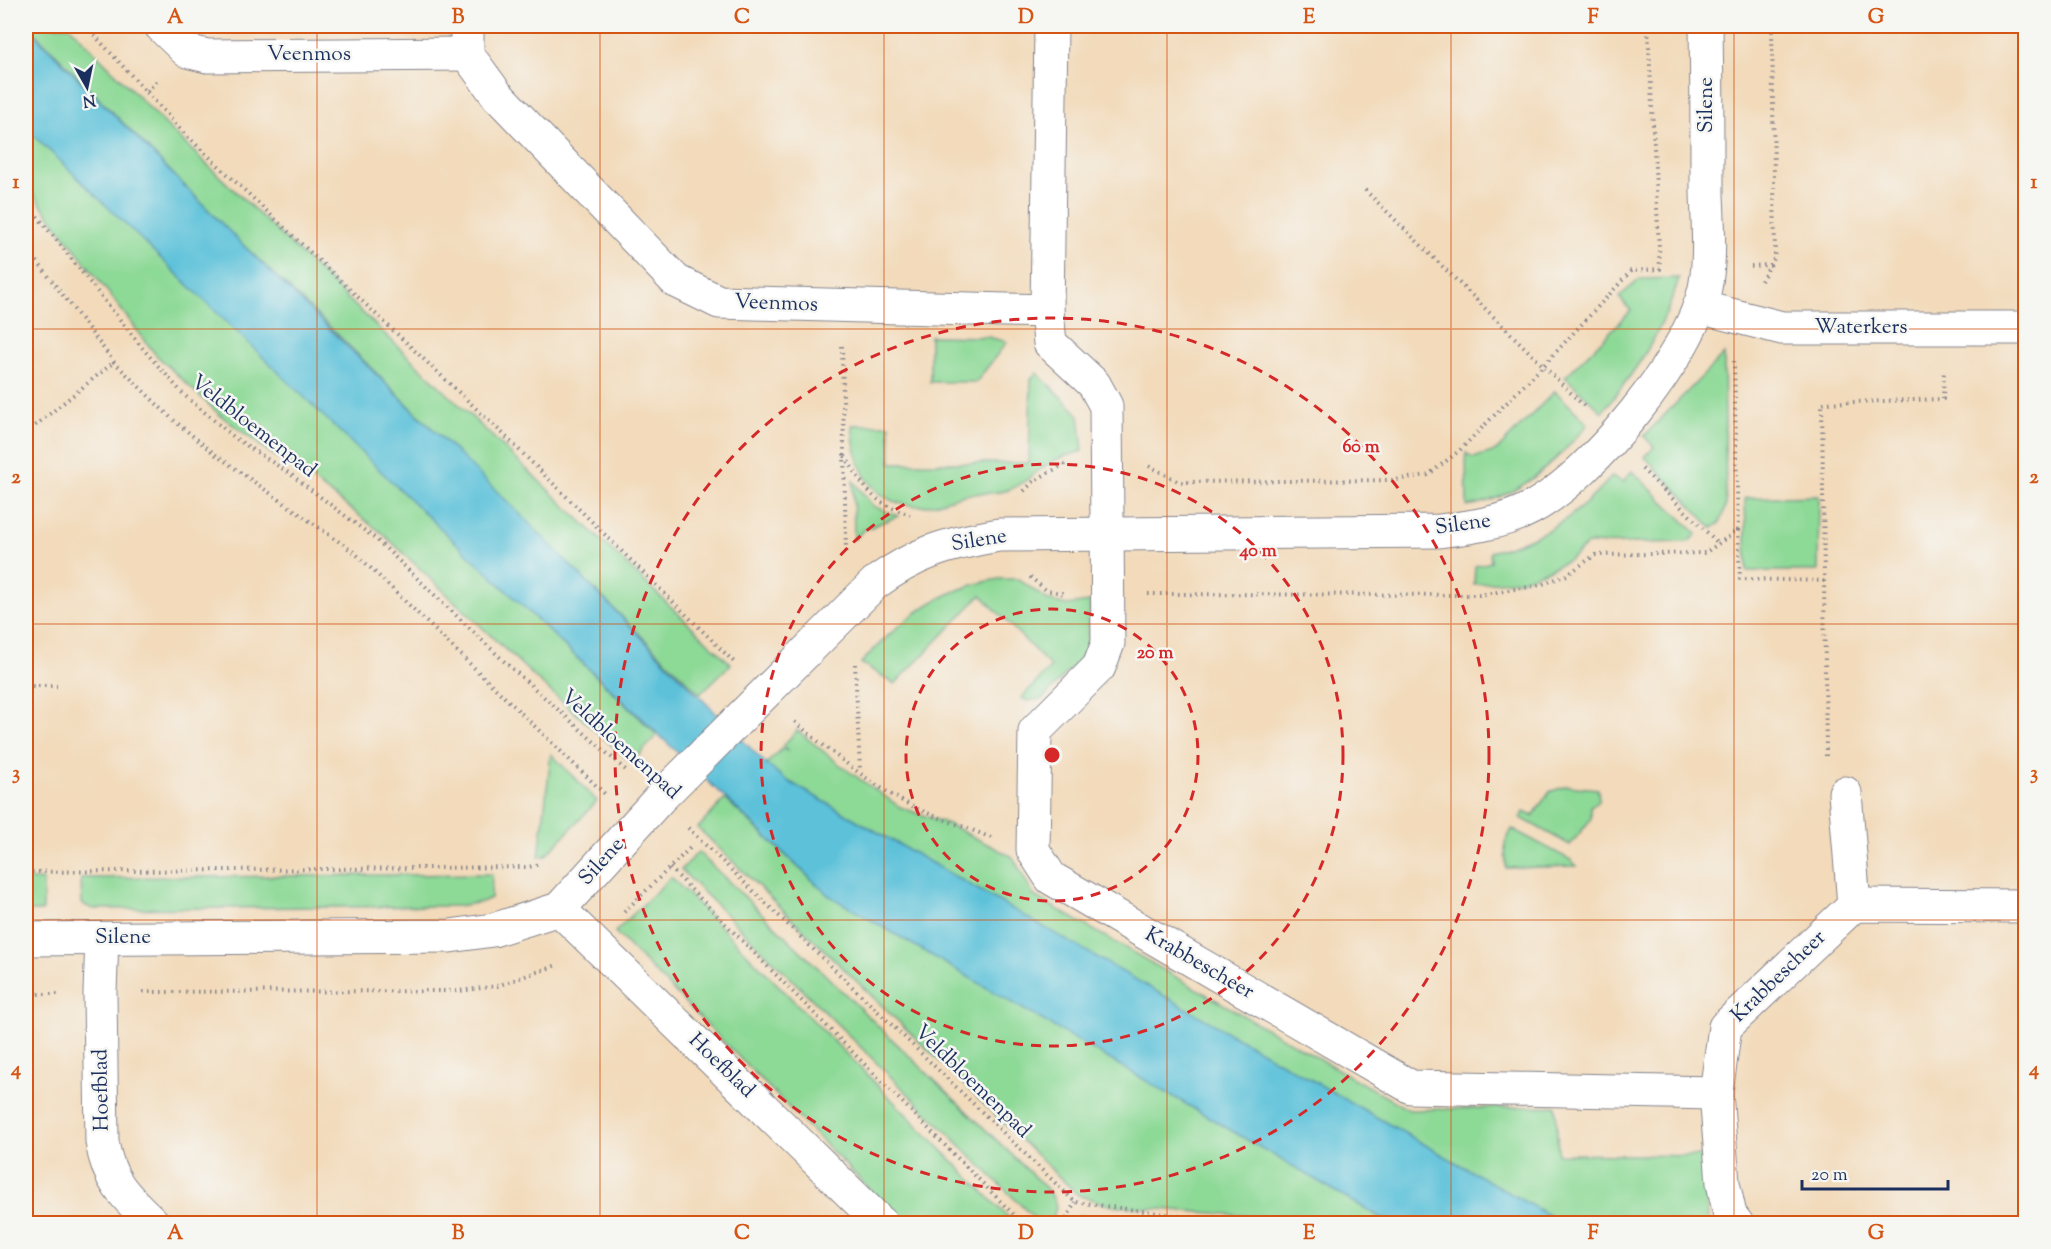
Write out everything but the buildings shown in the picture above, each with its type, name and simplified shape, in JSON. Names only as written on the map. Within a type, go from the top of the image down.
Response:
[{"type":"street","name":"Veenmos","points":[[161,26],[187,51],[207,56],[467,40],[497,95],[676,281],[719,302],[1047,312]]},
{"type":"street","points":[[1033,850],[1035,731],[1099,667],[1108,643],[1106,406],[1094,384],[1050,343],[1047,312],[1051,26]]},
{"type":"street","name":"Silene","points":[[26,939],[450,936],[493,930],[559,909],[670,788],[875,583],[901,564],[949,544],[999,535],[1439,531],[1505,519],[1531,508],[1559,490],[1612,437],[1663,376],[1683,346],[1699,308],[1708,267],[1706,26]]},
{"type":"street","name":"Waterkers","points":[[1699,308],[1782,328],[2025,328]]},
{"type":"street","points":[[1845,793],[1854,905],[2025,906]]},
{"type":"street","name":"Krabbescheer","points":[[1033,850],[1050,878],[1411,1087],[1716,1093]]},
{"type":"street","name":"Krabbescheer","points":[[1737,1224],[1730,1215],[1723,1183],[1716,1093],[1725,1027],[1854,905]]},
{"type":"street","name":"Hoefblad","points":[[559,909],[882,1224]]},
{"type":"street","name":"Hoefblad","points":[[102,939],[102,1131],[106,1166],[118,1189],[154,1224]]},
{"type":"path","points":[[86,26],[186,135],[502,433],[756,702]]},
{"type":"path","points":[[1108,460],[1138,461],[1180,482],[1395,480],[1428,475],[1459,451],[1543,366],[1631,271],[1660,269],[1648,26]]},
{"type":"path","points":[[1759,285],[1774,257],[1772,26]]},
{"type":"path","points":[[1365,190],[1587,410]]},
{"type":"path","name":"Veldbloemenpad","points":[[26,202],[144,350],[184,395],[235,438],[289,473],[377,540],[507,664],[670,788],[683,825],[1075,1202]]},
{"type":"path","points":[[26,247],[114,362],[171,418],[216,454],[355,553],[611,800]]},
{"type":"path","points":[[842,305],[846,558]]},
{"type":"path","points":[[1826,760],[1822,403],[1943,399],[1946,328]]},
{"type":"path","points":[[26,433],[114,362]]},
{"type":"path","points":[[844,454],[870,495],[882,504],[916,517]]},
{"type":"path","points":[[1638,465],[1719,544]]},
{"type":"path","points":[[1738,530],[1740,579],[1824,581]]},
{"type":"path","points":[[1024,572],[1046,590],[1065,594],[1106,593]]},
{"type":"path","points":[[847,664],[854,656],[861,771]]},
{"type":"path","points":[[26,686],[57,686]]},
{"type":"path","points":[[801,712],[793,720],[861,771],[919,809],[956,822],[1010,847],[1033,850]]},
{"type":"path","points":[[619,917],[690,848]]},
{"type":"path","points":[[26,872],[529,867],[548,862]]},
{"type":"path","points":[[670,868],[1023,1224]]},
{"type":"path","points":[[133,992],[459,991],[497,986],[562,963]]},
{"type":"path","points":[[26,994],[67,994]]},
{"type":"path","points":[[1064,1224],[1075,1202],[1240,1224]]},
{"type":"green space","points":[[28,26],[69,26],[174,133],[731,664],[700,694],[335,332],[240,242]]},
{"type":"green space","points":[[26,128],[657,735],[632,763],[542,684],[382,533],[310,478],[269,452],[221,416],[156,355],[26,185]]},
{"type":"green space","points":[[1679,278],[1666,315],[1648,349],[1627,381],[1602,412],[1565,377],[1631,311],[1619,297],[1640,279]]},
{"type":"green space","points":[[930,336],[988,337],[1007,342],[976,382],[930,382]]},
{"type":"green space","points":[[1724,354],[1726,505],[1720,523],[1712,528],[1645,457],[1654,447],[1644,436]]},
{"type":"green space","points":[[1037,373],[1079,415],[1083,451],[1051,463],[1011,489],[965,495],[926,506],[904,504],[889,499],[868,482],[857,456],[852,425],[890,425],[891,463],[1029,463],[1031,379]]},
{"type":"green space","points":[[1555,391],[1588,424],[1563,452],[1535,477],[1504,495],[1467,506],[1466,453],[1473,458],[1496,451]]},
{"type":"green space","points":[[1632,471],[1697,534],[1688,542],[1588,544],[1569,560],[1520,580],[1474,584],[1475,566],[1491,562],[1490,552],[1542,533],[1572,515],[1612,476],[1623,482]]},
{"type":"green space","points":[[853,481],[873,506],[898,516],[864,530],[854,539]]},
{"type":"green space","points":[[1819,496],[1818,571],[1747,571],[1745,498]]},
{"type":"green space","points":[[999,579],[1018,579],[1048,600],[1066,605],[1090,602],[1087,647],[1081,658],[1042,699],[1028,701],[1021,698],[1051,667],[981,595],[895,684],[861,663],[891,633],[922,608],[957,590]]},
{"type":"green space","points":[[797,730],[844,768],[900,807],[948,824],[1013,857],[1034,896],[1409,1110],[1556,1106],[1558,1154],[1704,1156],[1708,1219],[1711,1223],[1562,1223],[788,781],[766,764],[782,749],[788,751],[783,746]]},
{"type":"green space","points":[[551,754],[597,801],[545,856],[539,857]]},
{"type":"green space","points":[[1567,786],[1598,789],[1599,801],[1591,806],[1591,819],[1570,845],[1521,818],[1524,812],[1533,816],[1549,792]]},
{"type":"green space","points":[[725,799],[828,895],[1390,1223],[1294,1223],[1277,1218],[1108,1205],[1078,1195],[698,828]]},
{"type":"green space","points":[[1512,829],[1571,860],[1577,866],[1506,868],[1505,843]]},
{"type":"green space","points":[[698,852],[1045,1187],[1056,1204],[1055,1213],[1049,1223],[1039,1223],[681,870]]},
{"type":"green space","points":[[492,874],[491,898],[458,906],[93,909],[82,904],[81,878]]},
{"type":"green space","points":[[671,877],[1014,1223],[903,1223],[615,932]]},
{"type":"green space","points":[[26,880],[43,880],[43,911],[26,911]]},
{"type":"green space","points":[[1079,1216],[1154,1223],[1075,1223]]},
{"type":"water","points":[[26,26],[240,242],[517,511],[766,764],[788,781],[1562,1223],[1390,1223],[828,895],[397,487],[26,128]]}]
